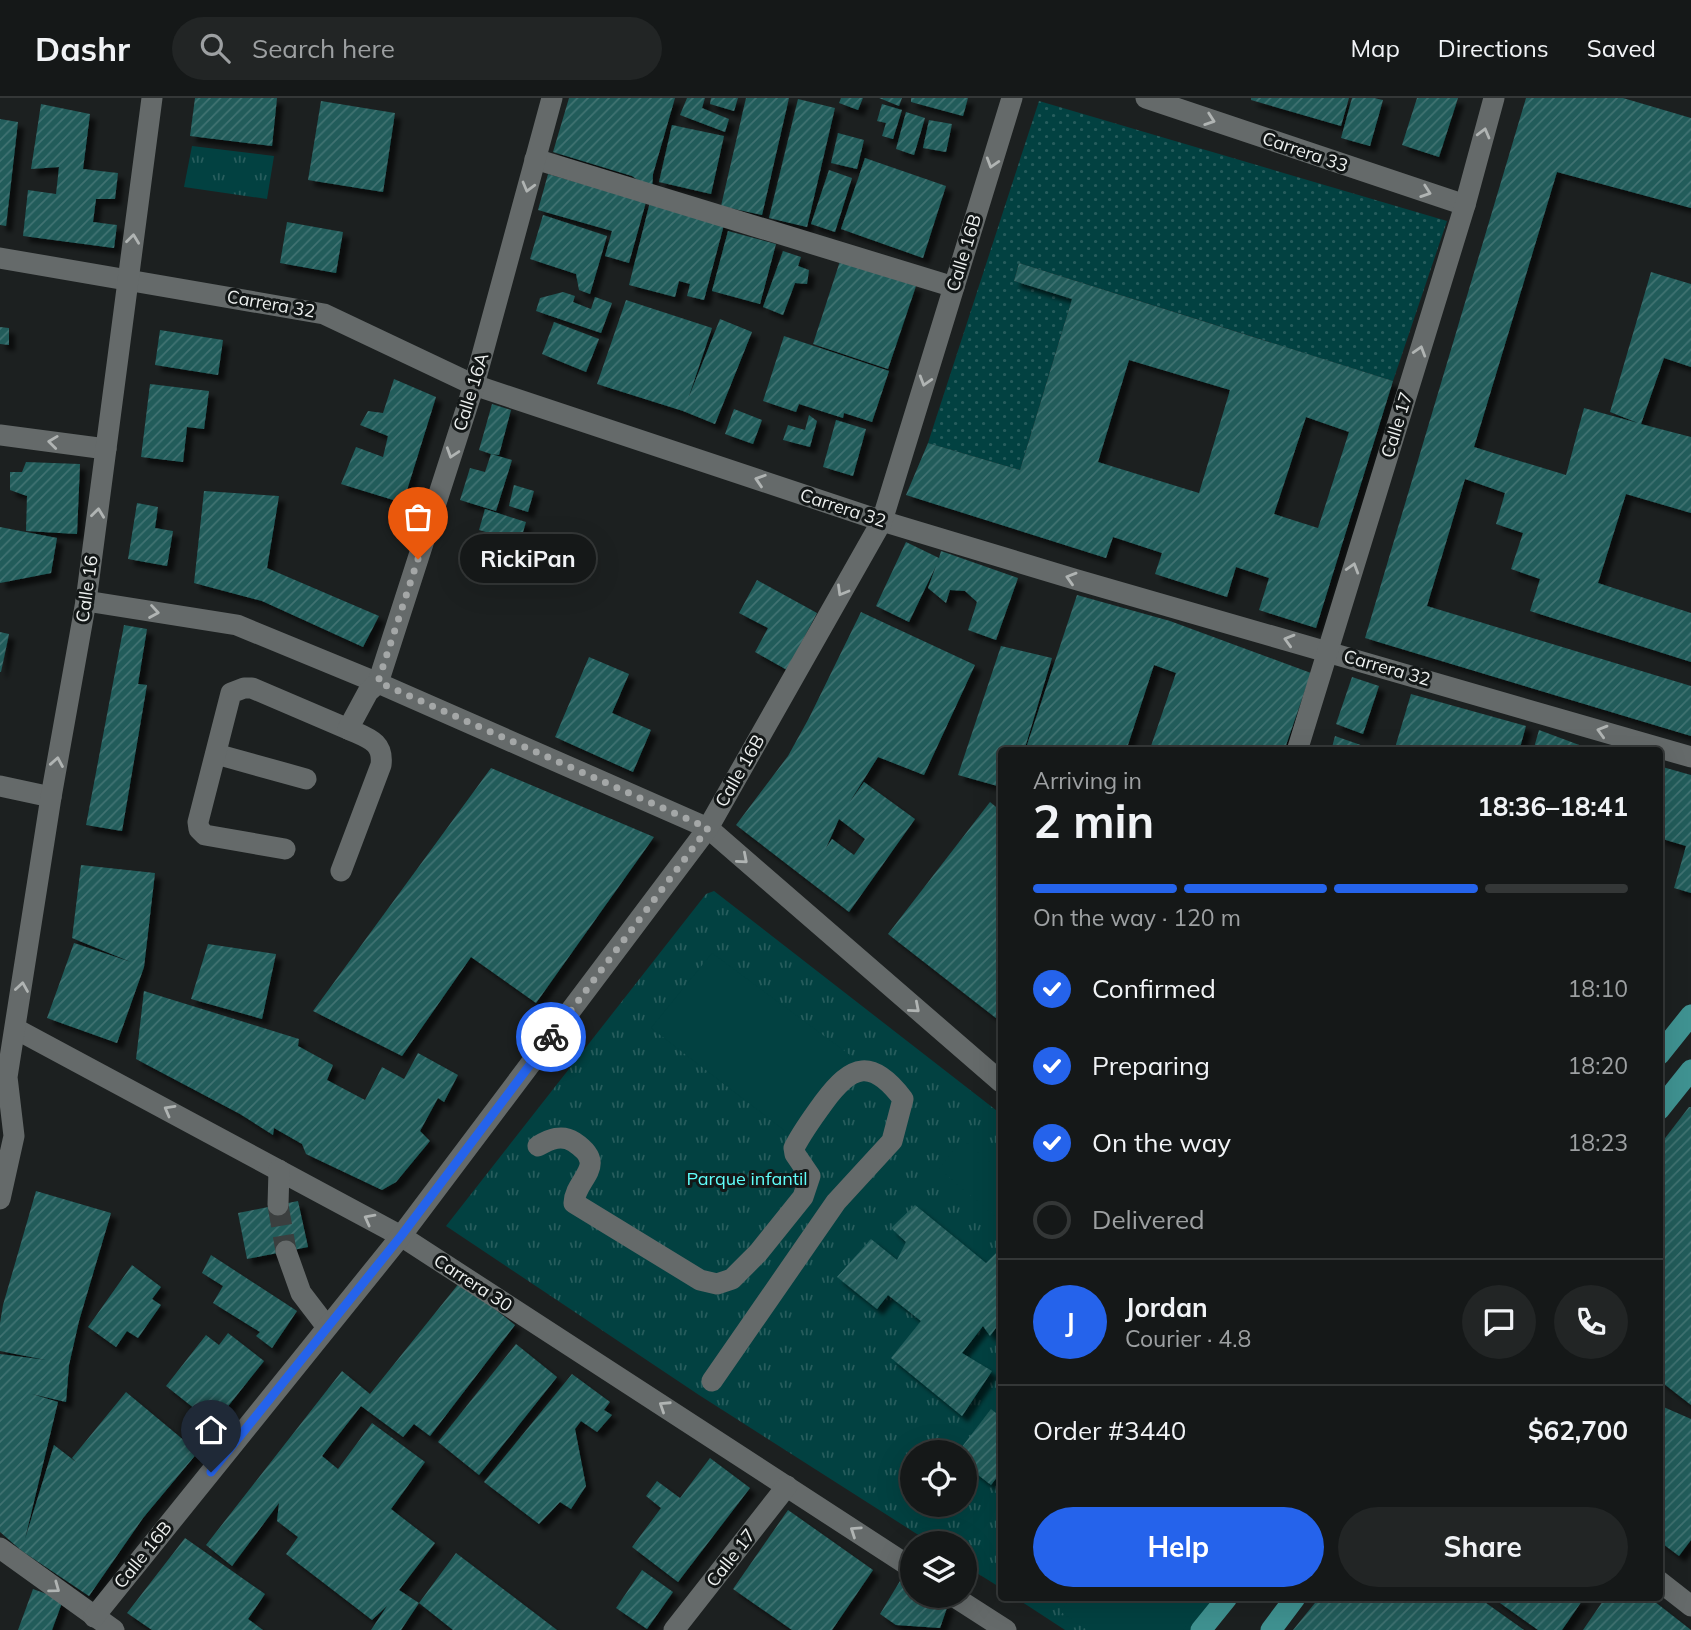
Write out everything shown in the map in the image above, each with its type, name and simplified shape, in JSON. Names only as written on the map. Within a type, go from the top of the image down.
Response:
[{"type":"main road","points":[[1663,1050],[1691,1015]]},
{"type":"main road","points":[[1663,1105],[1691,1070]]},
{"type":"main road","points":[[1201,1630],[1225,1601]]},
{"type":"main road","points":[[1271,1630],[1293,1601]]},
{"type":"street","name":"Calle 16","points":[[0,1199],[14,1136],[4,1084],[16,1029],[51,797],[86,601],[152,98]]},
{"type":"street","name":"Calle 16A","points":[[348,729],[368,692],[378,682],[474,385],[552,98]]},
{"type":"street","name":"Calle 16B","points":[[94,1617],[401,1236],[708,828],[882,521],[1012,98]]},
{"type":"street","name":"Carrera 33","points":[[1146,98],[1465,205]]},
{"type":"street","name":"Calle 17","points":[[1298,747],[1465,205],[1494,98]]},
{"type":"street","points":[[535,159],[954,287]]},
{"type":"street","name":"Carrera 32","points":[[0,258],[324,314],[474,385],[882,521],[1657,747]]},
{"type":"street","points":[[0,435],[106,449]]},
{"type":"street","points":[[86,601],[237,625],[378,682],[708,828],[998,1079]]},
{"type":"street","points":[[285,849],[205,835],[198,822],[232,693],[244,688],[252,688],[348,729],[375,742],[383,754],[382,765],[341,871]]},
{"type":"street","name":"Carrera 32","points":[[1663,749],[1691,757]]},
{"type":"street","points":[[216,754],[306,779]]},
{"type":"street","points":[[0,786],[51,797]]},
{"type":"street","name":"Carrera 30","points":[[16,1029],[401,1236],[900,1560]]},
{"type":"street","points":[[538,1146],[549,1139],[560,1138],[577,1144],[589,1158],[591,1168],[575,1197],[575,1203],[700,1280],[717,1284],[732,1279],[758,1253],[803,1198],[810,1176],[795,1154],[794,1148],[839,1081],[855,1072],[877,1074],[892,1084],[903,1099],[891,1141],[836,1202],[712,1381]]},
{"type":"street","points":[[278,1205],[279,1170]]},
{"type":"street","points":[[286,1251],[301,1293],[327,1327]]},
{"type":"street","name":"Calle 17","points":[[674,1630],[788,1486]]},
{"type":"street","points":[[0,1548],[114,1630]]},
{"type":"street","points":[[1663,1584],[1691,1606]]},
{"type":"street","points":[[972,1608],[1006,1630]]},
{"type":"street","points":[[965,1630],[978,1612]]},
{"type":"green space","points":[[1039,101],[1447,221],[1393,381],[1019,263],[1014,281],[1072,299],[1020,470],[928,443]]},
{"type":"green space","points":[[192,146],[274,156],[267,199],[184,187]]},
{"type":"green space","name":"Parque infantil","points":[[714,891],[998,1112],[998,1586],[977,1573],[977,1531],[912,1531],[699,1395],[446,1226],[706,894]]},
{"type":"green space","points":[[712,953],[850,1055],[793,1137],[651,1028]]},
{"type":"green space","points":[[962,1139],[998,1169],[998,1218],[939,1169]]},
{"type":"green space","points":[[1021,1601],[1214,1601],[1191,1630],[1065,1630]]},
{"type":"green space","points":[[1068,1601],[1204,1601],[1183,1630],[1087,1630],[1061,1612]]},
{"type":"building","points":[[195,98],[277,98],[272,146],[190,136]]},
{"type":"building","points":[[569,98],[675,98],[653,174],[652,190],[632,176],[553,152]]},
{"type":"building","points":[[687,98],[705,98],[702,108],[729,119],[725,132],[680,115]]},
{"type":"building","points":[[711,98],[738,98],[734,111],[710,104]]},
{"type":"building","points":[[746,98],[789,98],[762,215],[721,206]]},
{"type":"building","points":[[841,98],[863,98],[858,110],[839,103]]},
{"type":"building","points":[[879,98],[902,98],[899,106]]},
{"type":"building","points":[[911,98],[968,98],[963,116],[911,102]]},
{"type":"building","points":[[1251,98],[1349,98],[1341,126]]},
{"type":"building","points":[[1352,98],[1383,100],[1370,146],[1341,138]]},
{"type":"building","points":[[1417,98],[1458,98],[1439,157],[1402,145]]},
{"type":"building","points":[[1526,98],[1623,98],[1691,118],[1691,208],[1557,172],[1474,447],[1566,475],[1584,408],[1638,423],[1610,412],[1651,272],[1691,284],[1691,367],[1664,358],[1641,424],[1691,437],[1691,513],[1626,494],[1598,583],[1691,613],[1691,662],[1530,611],[1540,579],[1511,569],[1523,533],[1496,524],[1505,493],[1465,479],[1427,606],[1691,686],[1691,736],[1365,638]]},
{"type":"building","points":[[798,99],[835,108],[807,227],[769,218]]},
{"type":"building","points":[[321,101],[395,113],[383,192],[308,180]]},
{"type":"building","points":[[41,104],[90,114],[83,169],[118,173],[115,199],[96,199],[93,222],[117,225],[114,248],[23,236],[28,190],[56,194],[59,167],[31,169]]},
{"type":"building","points":[[882,104],[902,110],[893,139],[882,136],[886,123],[877,121]]},
{"type":"building","points":[[906,112],[925,118],[914,155],[896,149]]},
{"type":"building","points":[[0,119],[18,122],[6,226],[0,225]]},
{"type":"building","points":[[929,120],[952,124],[946,152],[923,148]]},
{"type":"building","points":[[672,125],[724,136],[711,194],[659,182]]},
{"type":"building","points":[[838,133],[864,140],[857,169],[831,163]]},
{"type":"building","points":[[865,158],[946,186],[923,258],[841,229]]},
{"type":"building","points":[[829,170],[852,178],[835,232],[811,224]]},
{"type":"building","points":[[548,174],[646,202],[629,263],[605,256],[612,231],[538,210]]},
{"type":"building","points":[[650,202],[725,221],[704,300],[687,296],[690,284],[679,281],[675,297],[629,285]]},
{"type":"building","points":[[543,215],[607,236],[590,294],[579,290],[576,274],[530,259]]},
{"type":"building","points":[[287,222],[343,232],[336,273],[280,263]]},
{"type":"building","points":[[728,231],[776,244],[760,304],[712,291]]},
{"type":"building","points":[[783,251],[801,257],[798,266],[809,270],[807,284],[795,283],[783,315],[763,307]]},
{"type":"building","points":[[840,261],[916,286],[888,369],[813,344]]},
{"type":"building","points":[[1019,263],[1393,381],[1316,628],[1259,610],[1269,578],[1236,567],[1227,597],[1155,574],[1162,553],[1113,537],[1106,558],[906,495],[928,443],[1020,470],[1072,299],[1014,281]],"holes":[[[1129,360],[1230,390],[1199,493],[1098,462]],[[1306,417],[1349,432],[1318,528],[1274,514]]]},
{"type":"building","points":[[563,292],[575,296],[573,302],[591,309],[595,297],[612,303],[601,333],[536,311],[540,298]]},
{"type":"building","points":[[626,300],[712,328],[688,399],[720,319],[752,332],[715,424],[597,384]]},
{"type":"building","points":[[554,322],[599,339],[586,372],[542,354]]},
{"type":"building","points":[[0,327],[9,328],[9,345],[0,344]]},
{"type":"building","points":[[160,330],[223,340],[218,375],[155,365]]},
{"type":"building","points":[[784,336],[889,371],[872,422],[844,413],[843,418],[799,404],[796,412],[763,401]]},
{"type":"building","points":[[394,379],[436,397],[403,503],[341,484],[356,447],[383,457],[388,436],[360,425],[368,411],[383,413]]},
{"type":"building","points":[[150,384],[209,391],[204,429],[187,427],[183,462],[141,457]]},
{"type":"building","points":[[492,404],[511,410],[499,455],[479,450]]},
{"type":"building","points":[[734,409],[762,420],[753,444],[725,434]]},
{"type":"building","points":[[809,415],[817,421],[810,447],[783,440],[788,425],[805,430]]},
{"type":"building","points":[[836,420],[866,429],[853,476],[823,467]]},
{"type":"building","points":[[491,454],[512,460],[496,511],[460,500],[470,468],[485,472]]},
{"type":"building","points":[[26,462],[80,464],[77,534],[26,531],[27,496],[10,490],[10,472],[22,472]]},
{"type":"building","points":[[514,485],[534,491],[528,512],[509,506]]},
{"type":"building","points":[[204,491],[279,496],[267,568],[379,616],[363,647],[262,601],[194,583]]},
{"type":"building","points":[[137,503],[158,507],[155,528],[173,531],[167,566],[128,559]]},
{"type":"building","points":[[485,509],[526,522],[520,542],[479,530]]},
{"type":"building","points":[[0,527],[57,538],[51,573],[0,583]]},
{"type":"building","points":[[906,542],[939,558],[941,551],[1018,578],[996,640],[968,630],[977,602],[965,591],[950,590],[946,603],[928,588],[936,566],[909,622],[876,606]]},
{"type":"building","points":[[757,580],[817,613],[787,670],[755,652],[768,628],[739,613]]},
{"type":"building","points":[[1077,595],[1170,621],[1311,673],[1285,747],[1151,746],[1176,673],[1154,665],[1127,747],[1026,747]]},
{"type":"building","points":[[861,612],[975,665],[924,775],[878,757],[849,803],[864,782],[915,819],[849,912],[736,825],[788,756]],"holes":[[[839,819],[865,839],[854,855],[832,839],[826,848]]]},
{"type":"building","points":[[124,625],[147,629],[138,684],[147,685],[122,831],[86,825]]},
{"type":"building","points":[[0,632],[9,634],[1,672],[0,672]]},
{"type":"building","points":[[1001,646],[1052,658],[1025,747],[998,747],[998,786],[958,775]]},
{"type":"building","points":[[589,657],[629,674],[612,713],[651,730],[633,772],[555,737]]},
{"type":"building","points":[[1352,677],[1379,686],[1363,734],[1336,724]]},
{"type":"building","points":[[1411,694],[1526,726],[1520,747],[1395,747]]},
{"type":"building","points":[[1539,730],[1586,747],[1534,747]]},
{"type":"building","points":[[1335,736],[1366,747],[1332,747]]},
{"type":"building","points":[[1663,767],[1691,775],[1691,893],[1674,888],[1686,846],[1663,839]]},
{"type":"building","points":[[491,768],[654,837],[536,1003],[471,957],[402,1056],[313,1011]]},
{"type":"building","points":[[990,802],[998,809],[998,1020],[888,934]]},
{"type":"building","points":[[81,865],[155,873],[144,967],[117,1043],[47,1018],[74,943],[131,962],[72,938]]},
{"type":"building","points":[[208,944],[276,954],[262,1019],[191,999]]},
{"type":"building","points":[[144,991],[299,1039],[298,1046],[333,1065],[327,1080],[365,1100],[382,1067],[404,1079],[418,1053],[458,1075],[444,1102],[438,1098],[420,1131],[430,1141],[396,1182],[382,1190],[306,1154],[302,1144],[274,1128],[273,1135],[240,1114],[136,1059]]},
{"type":"building","points":[[1691,1107],[1691,1405],[1663,1383],[1663,1141]]},
{"type":"building","points":[[36,1191],[111,1213],[79,1321],[69,1365],[66,1402],[32,1394],[58,1402],[25,1539],[54,1445],[76,1462],[72,1458],[126,1392],[198,1452],[143,1518],[89,1596],[22,1551],[0,1532],[0,1354],[46,1360],[0,1351],[3,1305]]},
{"type":"building","points":[[298,1201],[308,1247],[247,1259],[238,1213]]},
{"type":"building","points":[[915,1205],[986,1263],[998,1251],[998,1325],[990,1336],[983,1326],[962,1353],[992,1371],[962,1416],[891,1358],[921,1321],[888,1295],[877,1309],[837,1277],[871,1239],[897,1260],[906,1242],[891,1228]]},
{"type":"building","points":[[211,1255],[297,1311],[272,1348],[256,1336],[260,1332],[213,1303],[223,1286],[202,1273]]},
{"type":"building","points":[[132,1265],[161,1287],[152,1299],[161,1305],[138,1338],[127,1331],[116,1347],[88,1327]]},
{"type":"building","points":[[460,1282],[515,1325],[430,1436],[414,1424],[403,1437],[361,1406],[322,1456],[338,1469],[372,1423],[425,1462],[391,1509],[435,1543],[399,1590],[419,1603],[401,1630],[371,1630],[387,1606],[372,1620],[286,1554],[298,1537],[277,1521],[279,1503],[232,1566],[206,1545],[342,1371],[370,1394]]},
{"type":"building","points":[[228,1333],[264,1361],[214,1424],[166,1386],[206,1335],[219,1345]]},
{"type":"building","points":[[516,1344],[557,1377],[479,1475],[438,1442]]},
{"type":"building","points":[[572,1374],[610,1402],[604,1410],[612,1415],[597,1432],[581,1421],[575,1429],[586,1486],[571,1509],[560,1502],[539,1524],[484,1482]]},
{"type":"building","points":[[1663,1407],[1691,1419],[1691,1540],[1679,1556],[1663,1544]]},
{"type":"building","points":[[991,1409],[998,1415],[998,1476],[991,1485],[977,1474],[977,1440],[967,1440]]},
{"type":"building","points":[[710,1458],[750,1488],[678,1582],[632,1547],[661,1508],[646,1496],[657,1481],[680,1498]]},
{"type":"building","points":[[788,1510],[873,1570],[832,1630],[792,1630],[733,1589]]},
{"type":"building","points":[[185,1538],[265,1594],[248,1619],[263,1630],[152,1630],[127,1613]]},
{"type":"building","points":[[456,1553],[557,1630],[453,1630],[419,1603]]},
{"type":"building","points":[[642,1570],[673,1592],[647,1629],[616,1608]]},
{"type":"building","points":[[900,1581],[900,1608],[947,1608],[940,1628],[896,1625],[880,1614]]},
{"type":"building","points":[[33,1589],[63,1600],[52,1630],[18,1630]]},
{"type":"building","points":[[1317,1601],[1483,1601],[1524,1630],[1293,1630]]},
{"type":"building","points":[[1497,1601],[1582,1601],[1562,1630],[1538,1630]]},
{"type":"building","points":[[1603,1601],[1654,1601],[1691,1630],[1583,1630]]},
{"type":"tunnel","points":[[278,1205],[286,1251]]},
{"type":"way so far","points":[[418,559],[378,682],[708,828],[551,1037]]},
{"type":"place","name":"RickiPan","points":[[418,559]]},
{"type":"route","points":[[211,1472],[401,1236],[551,1037]]}]
